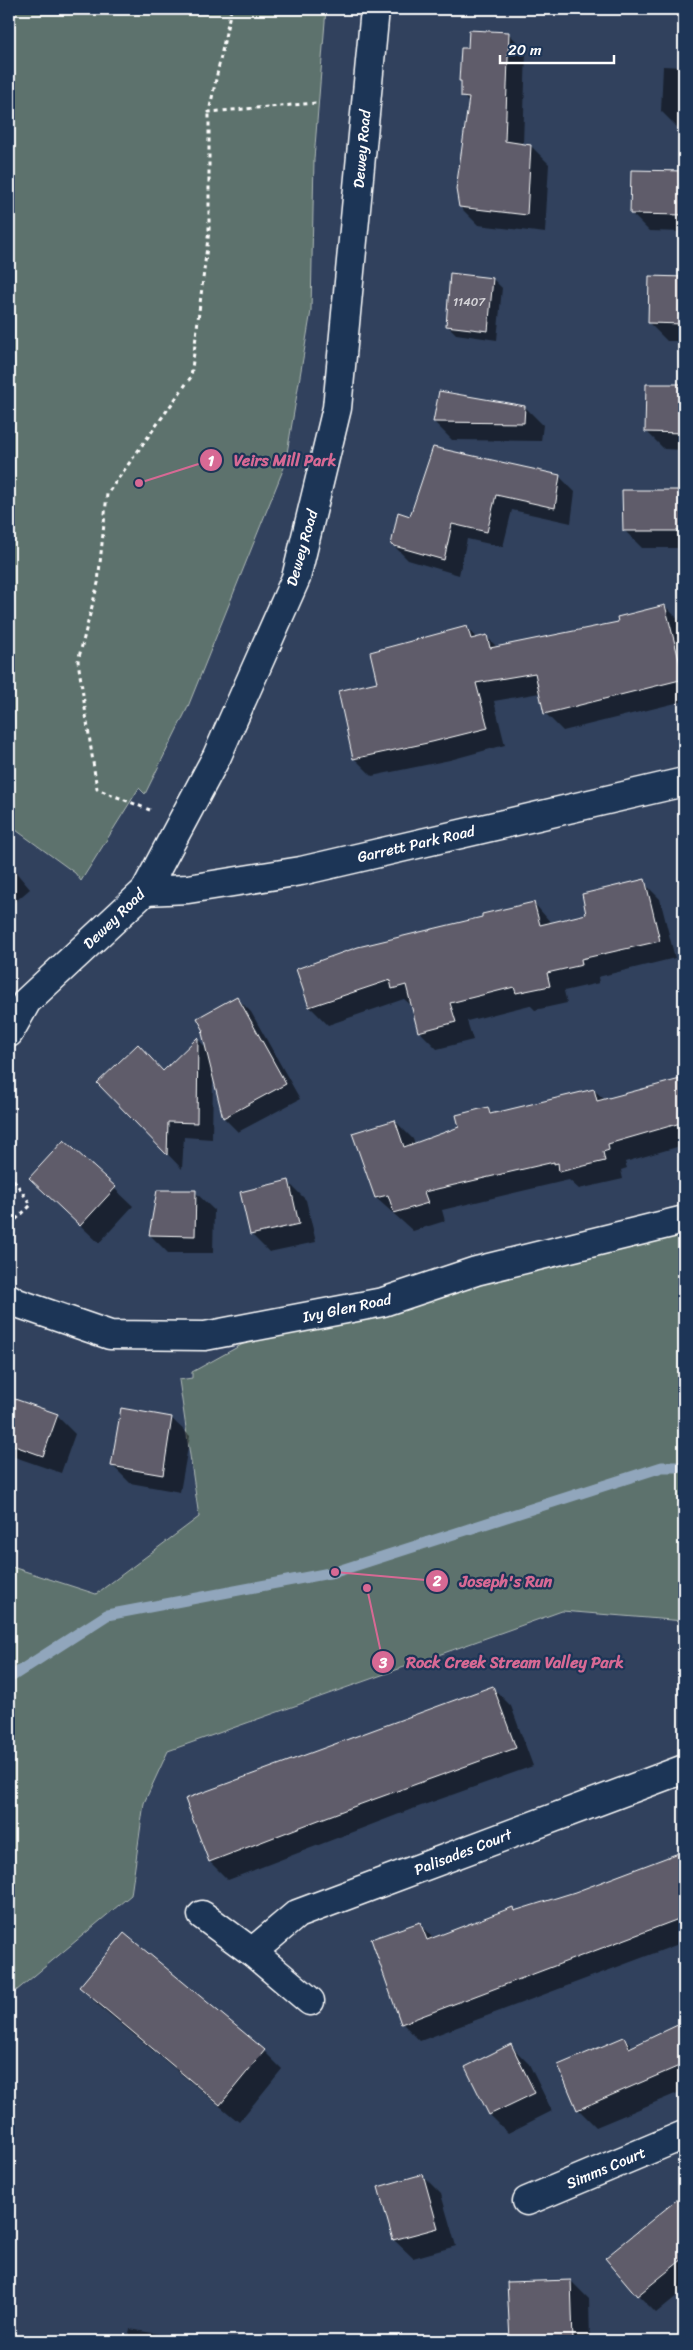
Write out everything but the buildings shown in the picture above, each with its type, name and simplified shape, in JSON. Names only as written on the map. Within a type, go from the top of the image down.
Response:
[{"type":"street","name":"Dewey Road","points":[[9,1033],[18,1006],[145,891],[217,756],[296,578],[335,418],[375,9]]},
{"type":"street","name":"Garrett Park Road","points":[[145,891],[188,889],[301,871],[684,782]]},
{"type":"street","name":"Ivy Glen Road","points":[[9,1298],[17,1303],[110,1335],[205,1336],[383,1302],[476,1271],[684,1220]]},
{"type":"street","name":"Palisades Court","points":[[252,1952],[296,1914],[684,1769]]},
{"type":"street","points":[[202,1915],[252,1952],[310,2000]]},
{"type":"street","name":"Simms Court","points":[[527,2201],[684,2135]]},
{"type":"path","points":[[180,823],[97,789],[78,661],[98,583],[107,494],[191,377],[209,230],[209,112],[231,9]]},
{"type":"path","points":[[209,112],[316,103]]},
{"type":"path","points":[[9,1173],[31,1205],[9,1226]]},
{"type":"green space","points":[[9,9],[326,9],[314,159],[311,311],[285,465],[187,709],[145,794],[139,788],[81,881],[75,873],[9,825]]},
{"type":"green space","points":[[684,1220],[684,1621],[562,1611],[168,1751],[144,1803],[131,1895],[10,1996],[9,1566],[96,1594],[199,1517],[179,1380],[192,1378],[192,1372],[285,1321]]},
{"type":"waterway","points":[[9,1678],[107,1615],[335,1572],[662,1467],[684,1467]]},
{"type":"place","name":"Veirs Mill Park","points":[[139,483]]},
{"type":"place","name":"Joseph's Run","points":[[335,1572]]},
{"type":"place","name":"Rock Creek Stream Valley Park","points":[[367,1588]]}]
